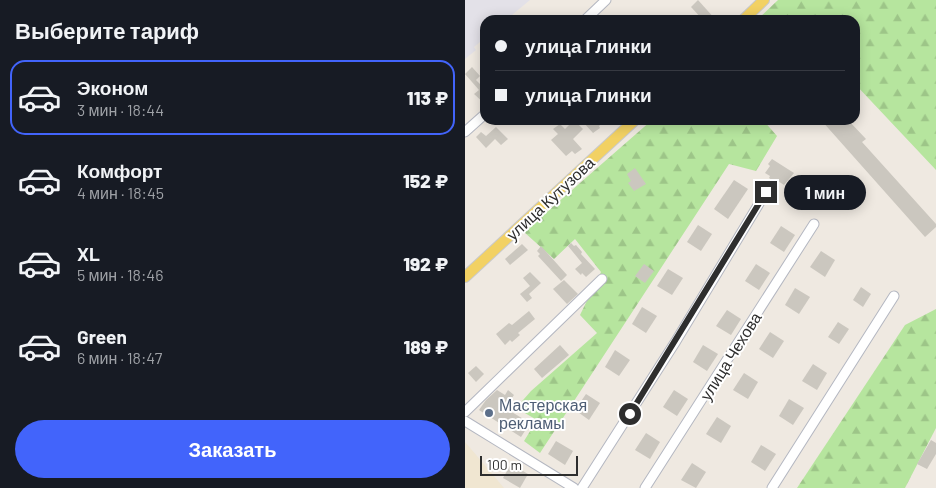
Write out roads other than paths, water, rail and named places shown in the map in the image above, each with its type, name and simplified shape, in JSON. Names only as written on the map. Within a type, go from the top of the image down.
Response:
[{"type":"main road","points":[[748,15],[765,0]]},
{"type":"main road","name":"улица Кутузова","points":[[465,277],[630,125]]},
{"type":"street","points":[[590,15],[606,0]]},
{"type":"street","points":[[465,132],[480,118]]},
{"type":"street","points":[[582,488],[676,341],[766,192]]},
{"type":"street","name":"улица Чехова","points":[[645,488],[814,224]]},
{"type":"street","points":[[465,412],[602,279]]},
{"type":"street","points":[[772,488],[894,296]]},
{"type":"street","points":[[465,421],[574,488]]},
{"type":"place","name":"Мастерская рекламы","points":[[489,413]]}]
